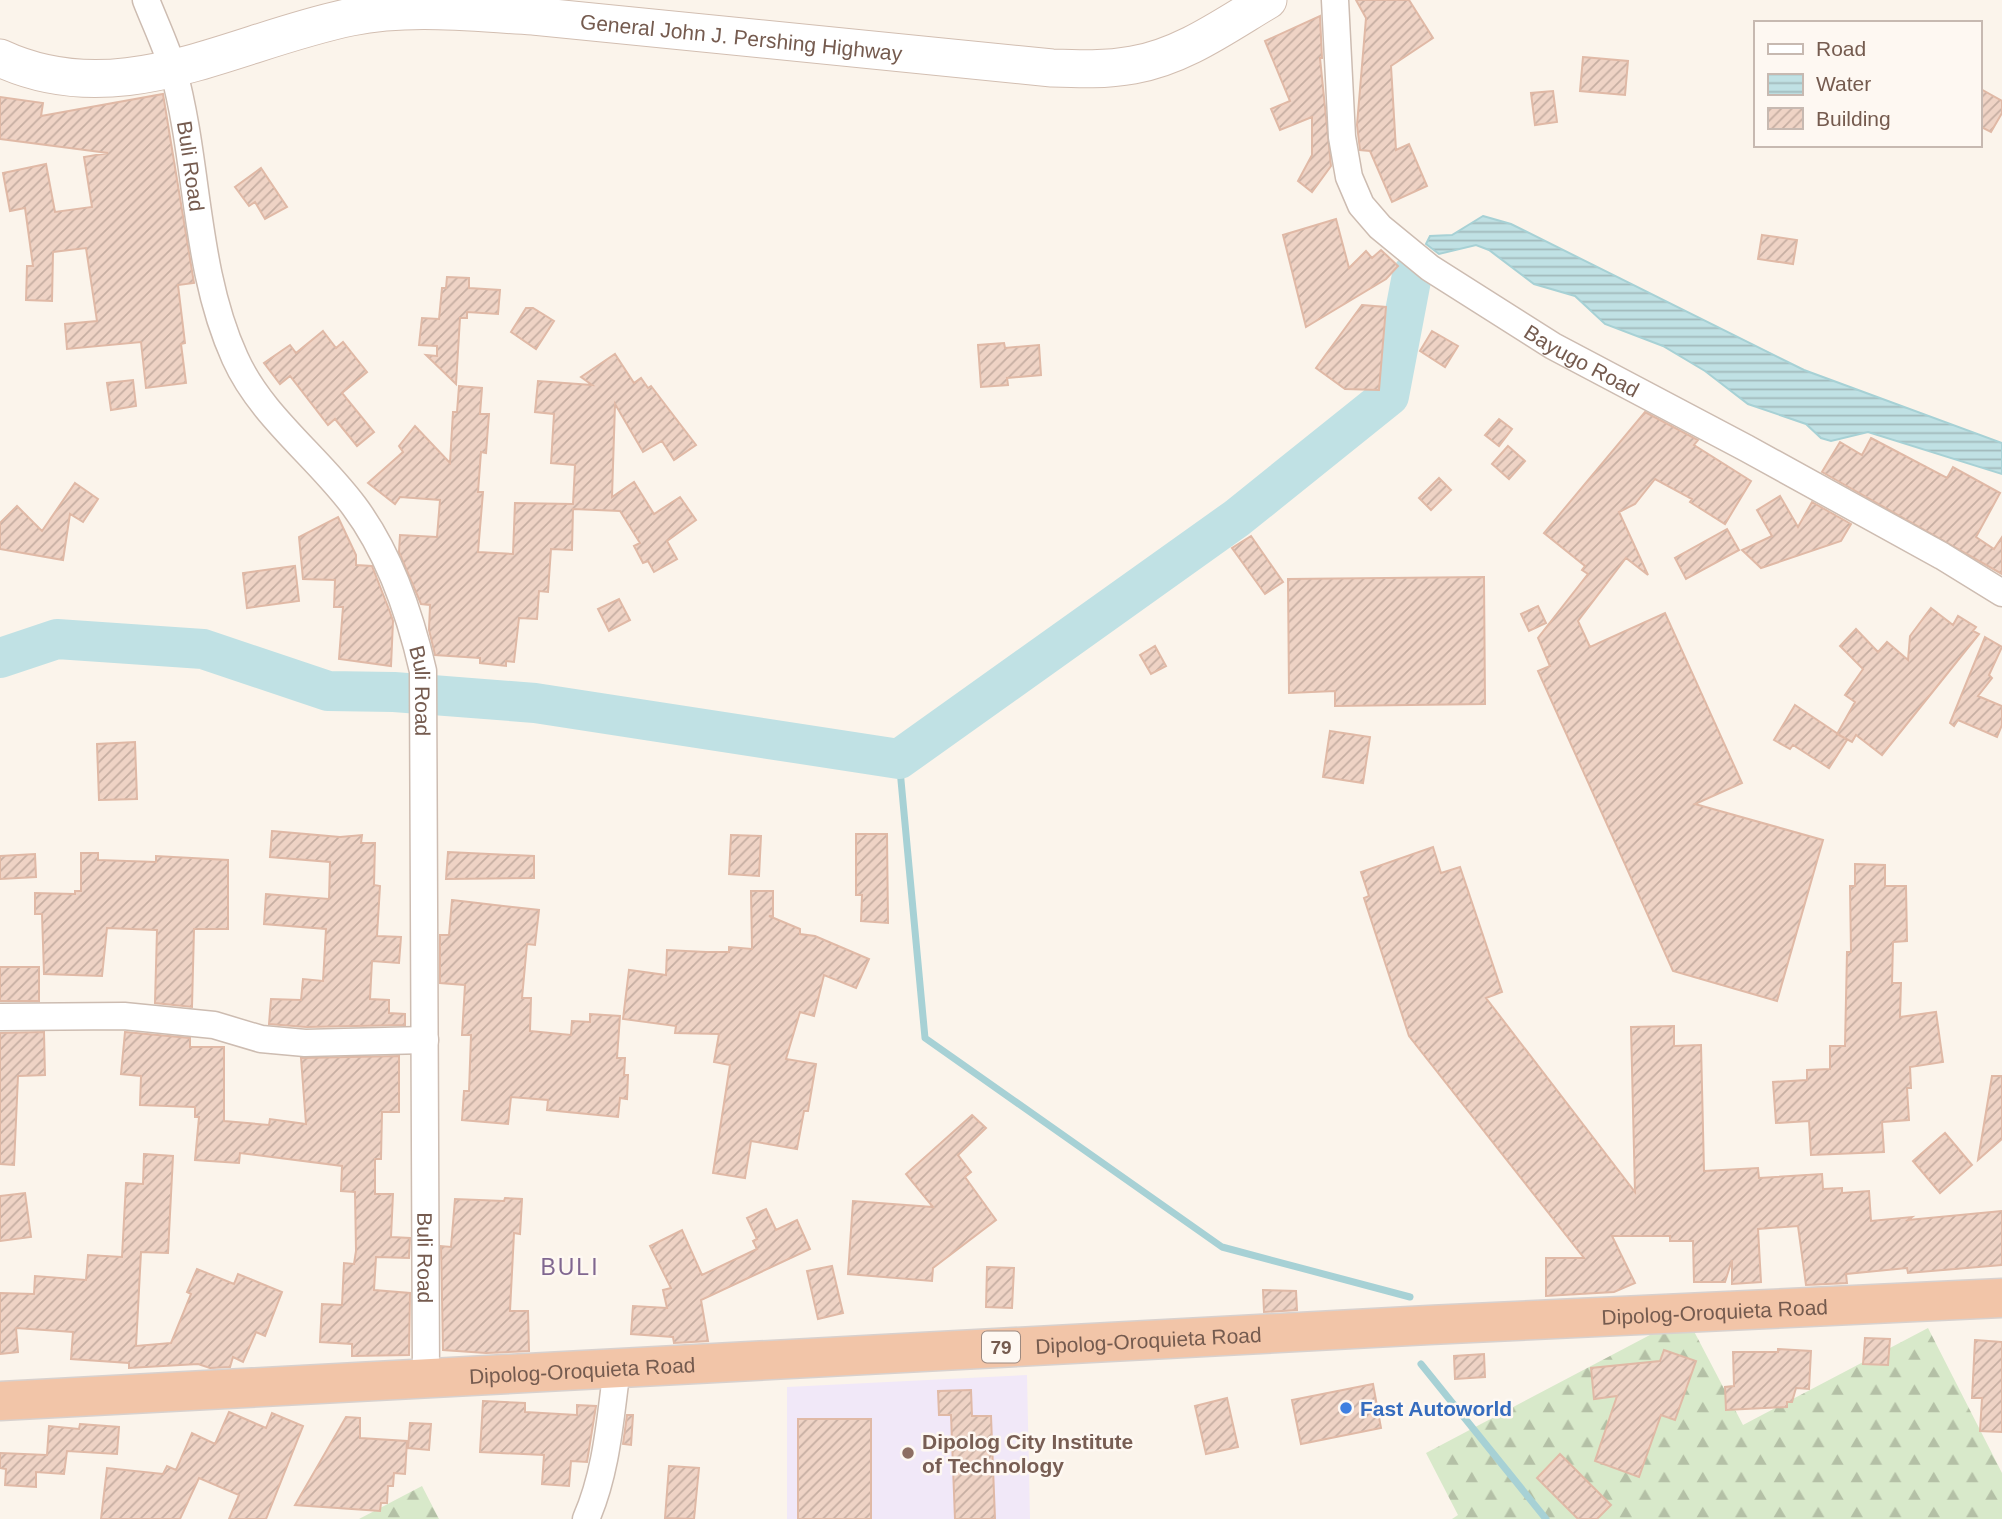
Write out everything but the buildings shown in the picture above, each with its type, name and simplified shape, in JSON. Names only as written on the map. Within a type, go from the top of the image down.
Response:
[{"type":"highway","name":"Dipolog-Oroquieta Road","points":[[0,1401],[2002,1298]]},
{"type":"main road","name":"General John J. Pershing Highway","points":[[0,58],[51,77],[83,80],[173,70],[354,16],[455,12],[533,16],[1052,68],[1098,69],[1135,65],[1173,54],[1268,0]]},
{"type":"street","name":"Buli Road","points":[[146,0],[173,70],[208,268],[223,332],[236,363],[258,396],[303,451],[354,505],[373,534],[412,623],[423,671],[426,1378]]},
{"type":"street","name":"Bayugo Road","points":[[1335,0],[1342,137],[1349,177],[1361,205],[1380,227],[1430,268],[1553,346],[1746,448],[1942,556],[2002,593]]},
{"type":"street","points":[[0,1017],[124,1016],[214,1025],[261,1039],[305,1043],[425,1040]]},
{"type":"street","points":[[586,1519],[595,1497],[605,1456],[617,1368]]},
{"type":"shaded area","name":"Dipolog City Institute of Technology","points":[[1027,1375],[1030,1519],[787,1519],[787,1387]]},
{"type":"green space","points":[[1686,1316],[1743,1425],[1928,1328],[2002,1473],[2002,1519],[1452,1519],[1458,1515],[1426,1453]]},
{"type":"green space","points":[[422,1486],[439,1519],[359,1519]]},
{"type":"water","points":[[1483,216],[1511,224],[1804,370],[2002,443],[2002,474],[1868,432],[1831,441],[1821,438],[1806,424],[1748,404],[1705,371],[1663,346],[1605,324],[1575,296],[1534,284],[1489,250],[1476,245],[1439,254],[1426,244],[1430,236],[1452,235]]},
{"type":"waterway","points":[[0,658],[57,639],[203,649],[328,691],[394,692],[535,703],[899,759],[1237,518],[1389,396],[1412,275]]},
{"type":"waterway","points":[[899,759],[925,1038],[1222,1247],[1410,1297]]},
{"type":"waterway","points":[[1421,1364],[1546,1519]]},
{"type":"place","name":"Fast Autoworld","points":[[1346,1408]]},
{"type":"place","name":"Dipolog City Institute of Technology","points":[[908,1453]]},
{"type":"district","name":"BULI","points":[[570,1267]]}]
